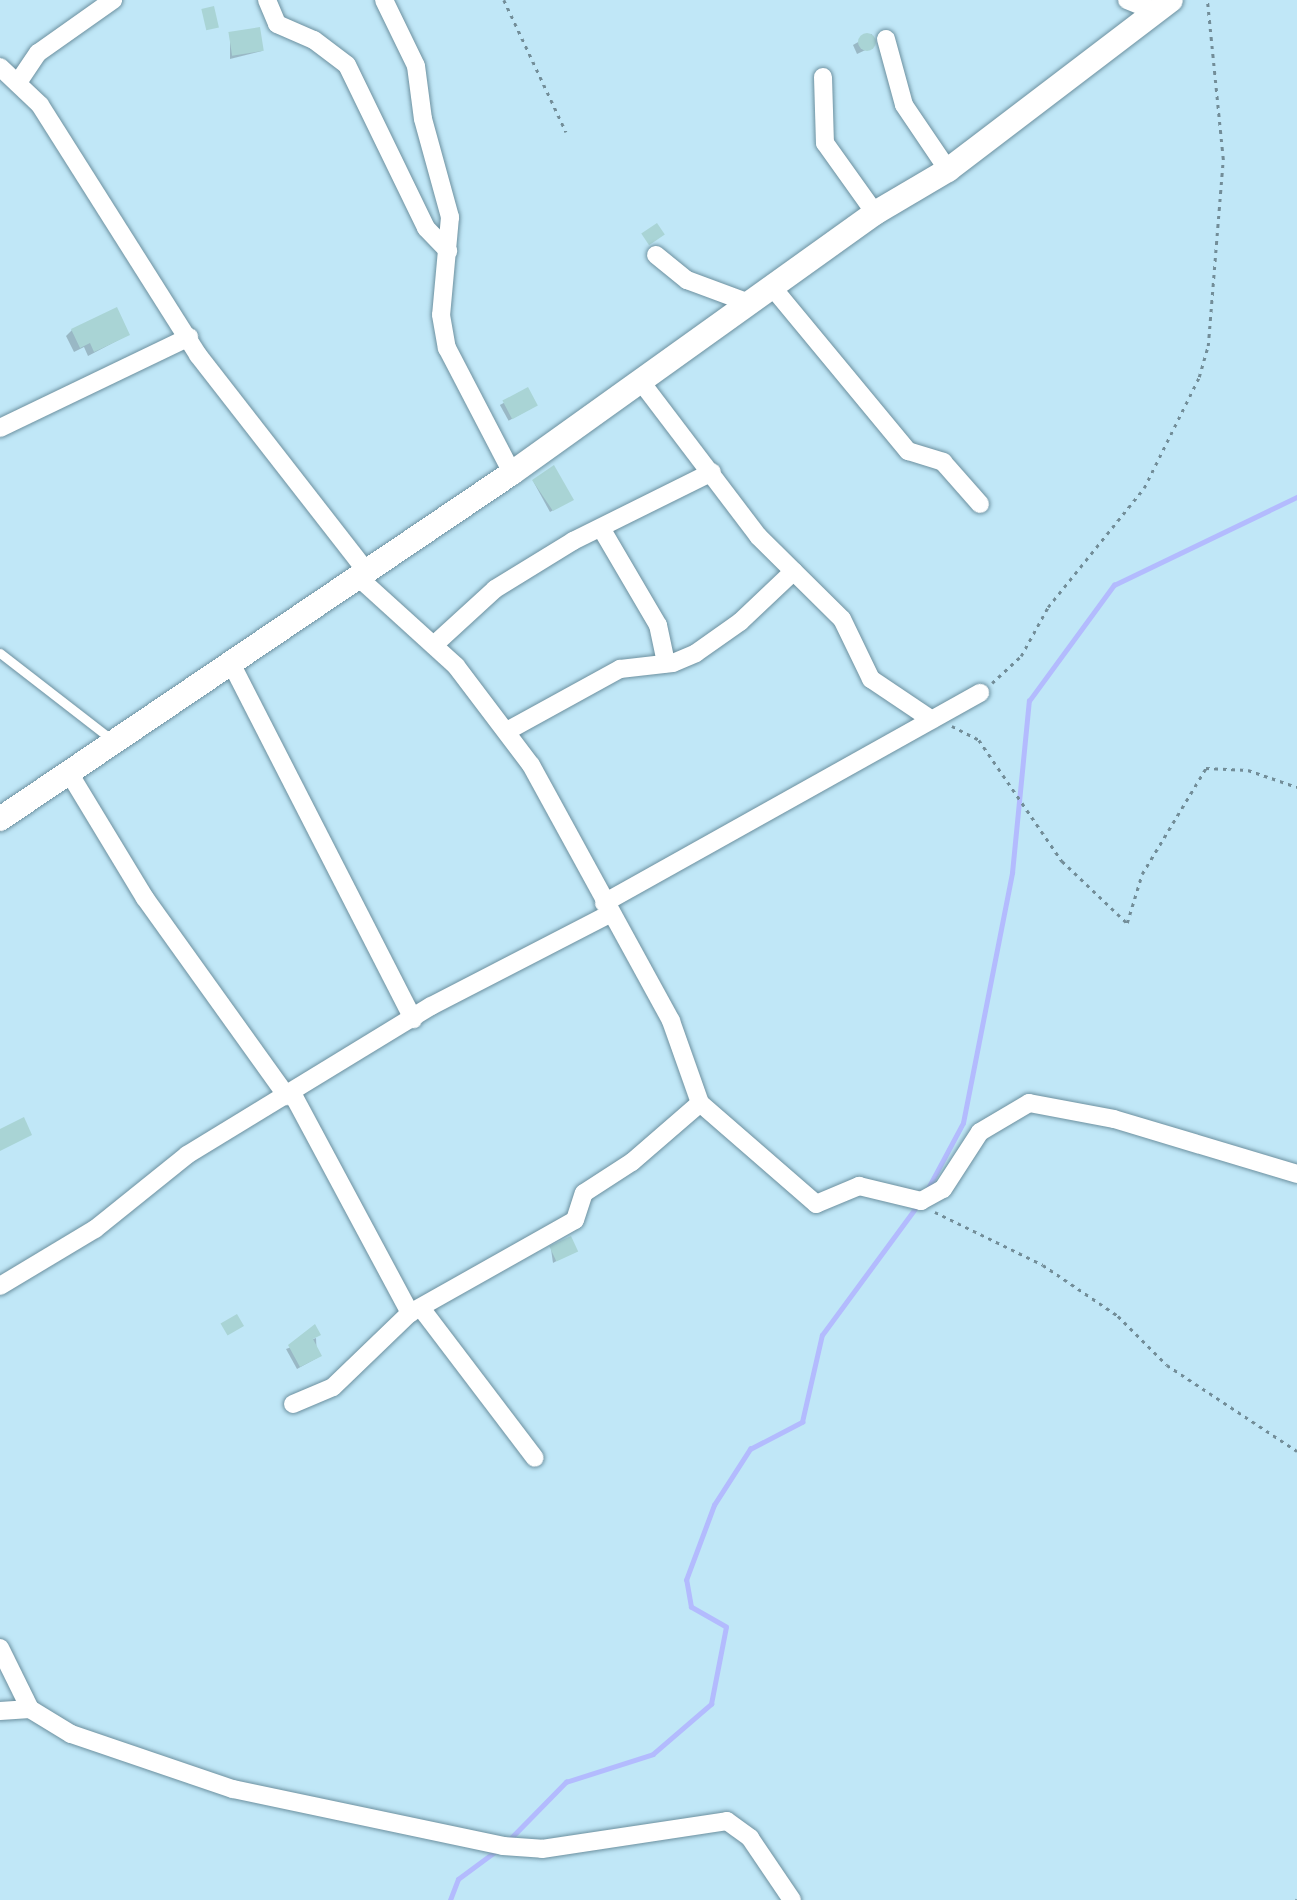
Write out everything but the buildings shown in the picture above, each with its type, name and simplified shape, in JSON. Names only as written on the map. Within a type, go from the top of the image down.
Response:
[{"type":"street","points":[[19,81],[38,53],[113,0]]},
{"type":"street","points":[[267,0],[277,24],[314,40],[347,65],[426,228],[448,251]]},
{"type":"street","points":[[384,0],[416,66],[423,119],[450,217],[441,315],[447,348],[513,473]]},
{"type":"street","points":[[1127,0],[1164,6]]},
{"type":"street","points":[[0,819],[71,776],[513,473],[875,214],[948,170],[1164,6]]},
{"type":"street","points":[[886,39],[904,105],[948,170]]},
{"type":"street","points":[[0,67],[19,81],[70,147],[189,337],[363,575],[436,644],[507,731],[671,1021],[700,1103],[816,1204],[859,1186],[921,1201],[943,1189],[980,1132],[1029,1103],[1114,1119],[1297,1174]]},
{"type":"street","points":[[823,77],[825,143],[875,214]]},
{"type":"street","points":[[656,255],[687,280],[752,304]]},
{"type":"street","points":[[773,288],[908,451],[943,461],[980,504]]},
{"type":"street","points":[[0,428],[189,337]]},
{"type":"street","points":[[642,383],[758,536],[842,619],[871,679],[932,720]]},
{"type":"street","points":[[436,644],[495,589],[601,528],[712,472]]},
{"type":"street","points":[[601,528],[658,625],[666,663]]},
{"type":"street","points":[[507,731],[620,669],[666,663],[714,642],[794,571]]},
{"type":"street","points":[[232,665],[412,1019]]},
{"type":"street","points":[[0,1286],[95,1228],[187,1155],[412,1019],[980,693]]},
{"type":"street","points":[[71,776],[145,898],[289,1095],[416,1310],[535,1458]]},
{"type":"street","points":[[293,1404],[333,1387],[416,1310],[575,1220],[584,1193],[632,1162],[700,1103]]},
{"type":"street","points":[[0,1648],[30,1709],[71,1734],[233,1789],[502,1846],[542,1849],[727,1821],[750,1838],[792,1900]]},
{"type":"street","points":[[0,1711],[30,1709]]},
{"type":"lane","points":[[0,653],[117,744]]},
{"type":"path","points":[[504,0],[566,132]]},
{"type":"path","points":[[980,693],[1021,656],[1048,607],[1144,488],[1199,377],[1209,346],[1223,159],[1207,0]]},
{"type":"path","points":[[932,720],[979,740],[1062,861],[1127,923],[1142,874],[1206,768],[1248,770],[1297,787]]},
{"type":"path","points":[[921,1201],[950,1224],[1043,1265],[1118,1316],[1167,1365],[1297,1451]]},
{"type":"waterway","points":[[926,1192],[963,1123],[1012,873],[1029,701],[1114,585],[1297,497]]},
{"type":"waterway","points":[[508,1841],[566,1782],[653,1754],[711,1704],[726,1627],[691,1607],[686,1580],[714,1505],[750,1449],[802,1422],[822,1335],[918,1205]]},
{"type":"waterway","points":[[450,1900],[458,1879],[496,1851]]}]
